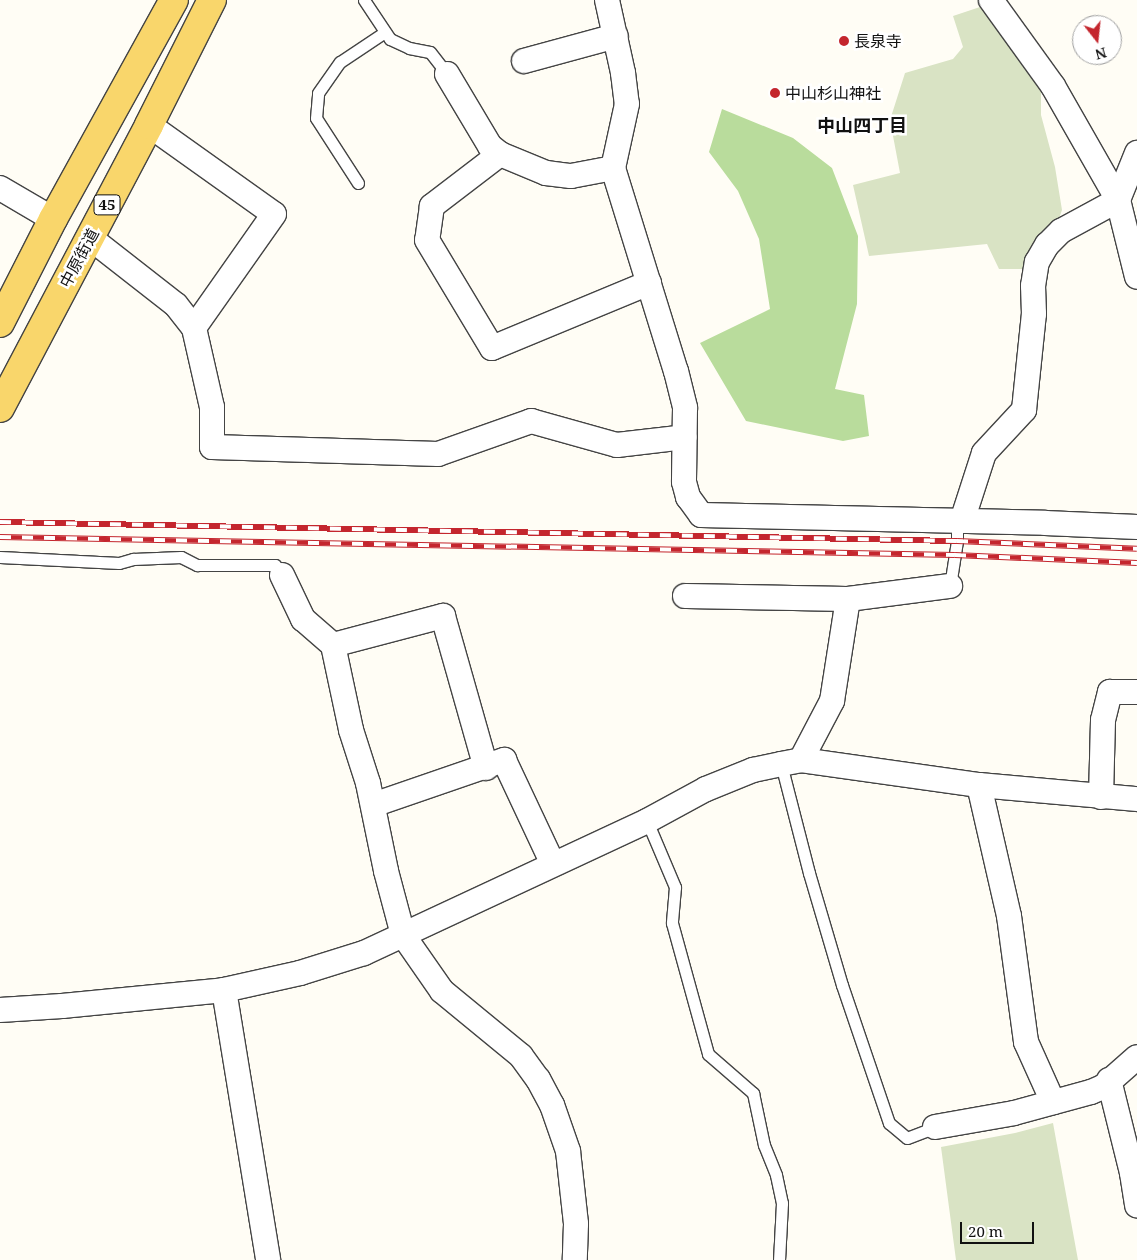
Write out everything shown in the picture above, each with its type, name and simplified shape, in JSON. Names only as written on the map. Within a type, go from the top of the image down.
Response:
[{"type":"main road","name":"45","points":[[4,306],[174,0]]},
{"type":"main road","name":"中原街道","points":[[0,408],[149,125],[212,0]]},
{"type":"street","points":[[607,0],[616,36],[626,104],[613,168],[683,398],[685,437],[684,482],[688,497],[701,515],[1137,527]]},
{"type":"street","points":[[991,0],[1053,86],[1118,200],[1137,277]]},
{"type":"street","points":[[524,61],[616,36]]},
{"type":"street","points":[[447,74],[490,146],[500,154],[546,173],[571,176],[613,168]]},
{"type":"street","points":[[149,125],[274,214],[194,328]]},
{"type":"street","points":[[962,521],[984,453],[1024,410],[1034,314],[1033,286],[1037,262],[1047,245],[1061,231],[1118,200],[1137,153]]},
{"type":"street","points":[[500,154],[432,206],[427,240],[492,348],[649,283]]},
{"type":"street","points":[[0,188],[53,219]]},
{"type":"street","points":[[89,238],[176,305],[194,328],[212,407],[212,447],[438,454],[531,421],[618,445],[685,437]]},
{"type":"street","points":[[282,575],[303,618],[333,645],[351,730],[373,805],[386,871],[403,935],[442,992],[522,1056],[538,1079],[552,1105],[568,1151],[576,1224],[575,1260]]},
{"type":"street","points":[[685,596],[848,599],[950,586]]},
{"type":"street","points":[[791,762],[832,701],[848,599]]},
{"type":"street","points":[[333,645],[443,616],[486,768]]},
{"type":"street","points":[[1101,796],[1103,720],[1110,692],[1137,692]]},
{"type":"street","points":[[373,805],[486,768],[504,760],[553,864]]},
{"type":"street","points":[[0,1010],[62,1006],[224,990],[300,973],[364,953],[646,821],[706,789],[753,770],[791,762],[979,785],[1137,798]]},
{"type":"street","points":[[979,785],[1009,916],[1026,1042],[1053,1102]]},
{"type":"street","points":[[224,990],[268,1260]]},
{"type":"street","points":[[935,1127],[1014,1113],[1091,1092],[1103,1087],[1137,1057]]},
{"type":"street","points":[[1109,1080],[1132,1173],[1137,1206]]},
{"type":"lane","points":[[364,0],[390,39],[409,48],[430,52],[447,74]]},
{"type":"lane","points":[[358,183],[316,118],[318,93],[340,62],[385,32]]},
{"type":"lane","points":[[950,586],[957,531],[962,521]]},
{"type":"lane","points":[[0,557],[119,563],[133,559],[180,557],[196,565],[275,564],[282,575]]},
{"type":"lane","points":[[791,762],[809,873],[842,985],[888,1123],[907,1138],[935,1127]]},
{"type":"lane","points":[[646,821],[675,887],[672,923],[708,1054],[753,1093],[764,1145],[776,1175],[782,1203],[779,1260]]},
{"type":"green space","points":[[980,7],[1041,88],[1041,115],[1055,167],[1062,210],[1058,221],[1030,269],[999,269],[987,244],[869,256],[853,185],[900,173],[890,120],[905,73],[953,59],[963,47],[953,16]]},
{"type":"green space","points":[[722,109],[793,138],[832,168],[858,236],[857,304],[835,389],[864,395],[869,436],[843,441],[746,421],[700,343],[770,309],[759,239],[738,191],[709,152]]},
{"type":"green space","points":[[1053,1123],[1078,1260],[956,1260],[941,1147],[1015,1133]]},
{"type":"railway","points":[[0,522],[957,541],[1137,549]]},
{"type":"railway","points":[[0,537],[955,555],[1137,563]]},
{"type":"place","name":"長泉寺","points":[[844,41]]},
{"type":"place","name":"中山杉山神社","points":[[775,93]]},
{"type":"district","name":"中山四丁目","points":[[862,125]]}]
